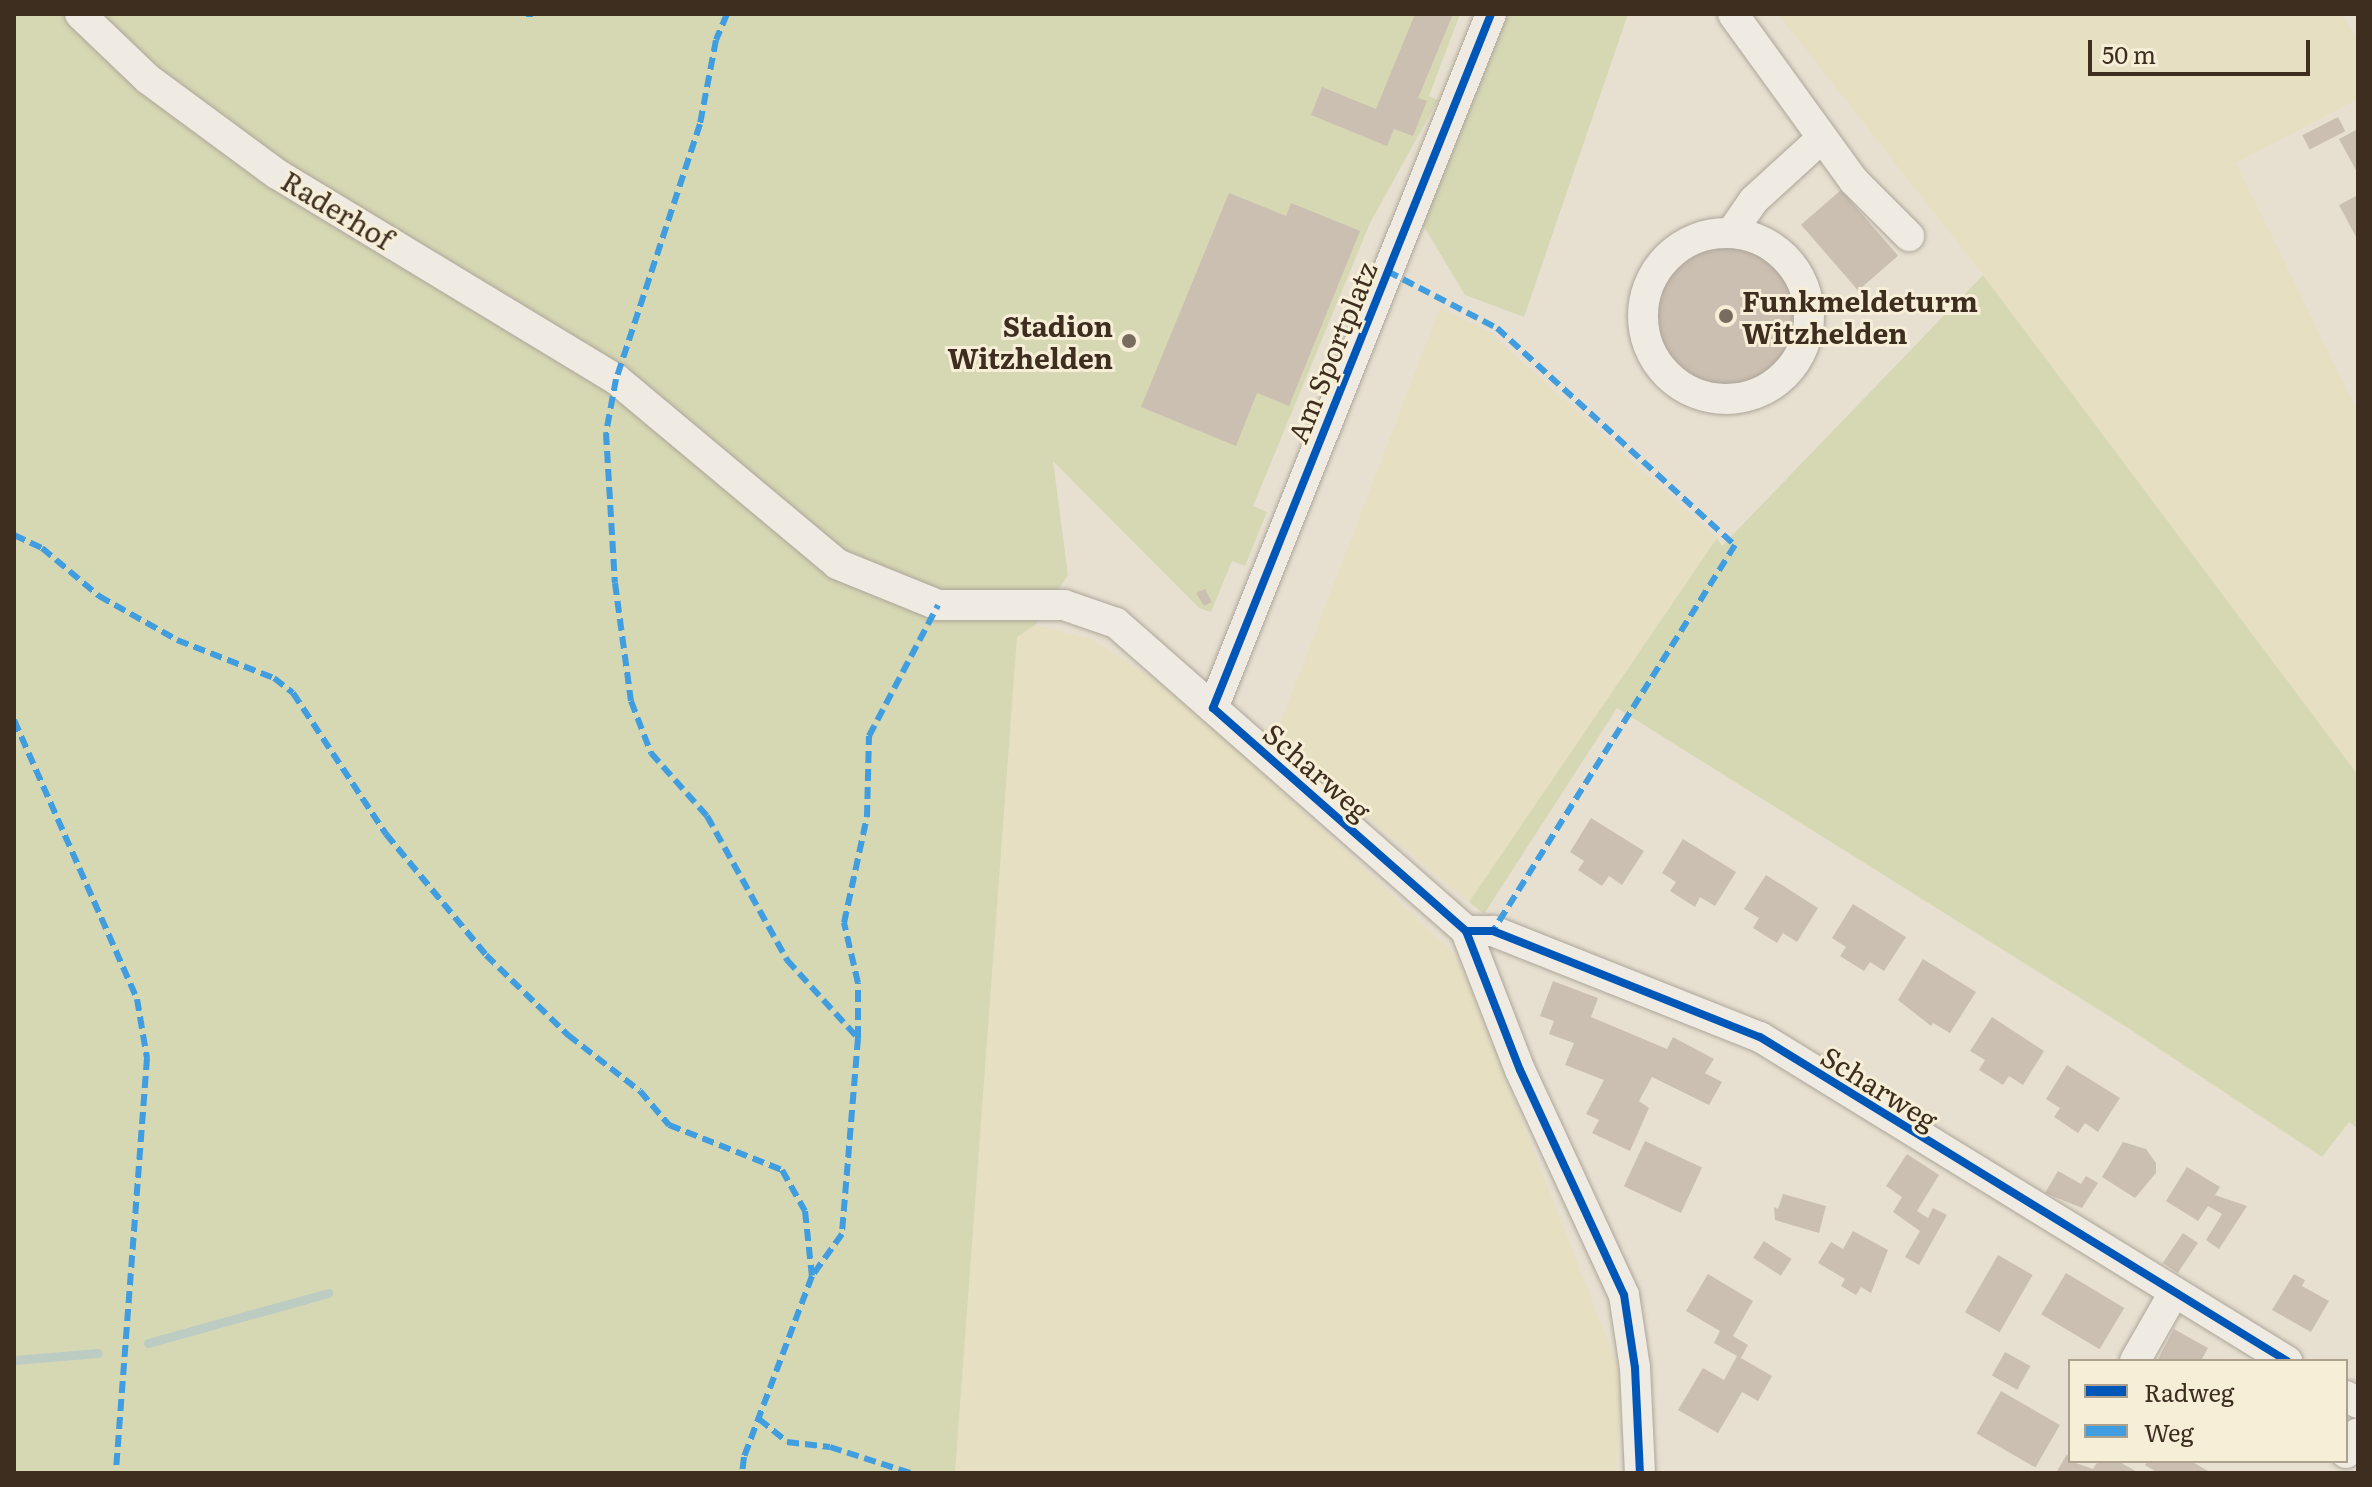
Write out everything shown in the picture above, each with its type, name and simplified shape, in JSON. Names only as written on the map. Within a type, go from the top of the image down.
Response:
[{"type":"street","name":"Raderhof","points":[[80,14],[148,79],[277,174],[616,379],[837,564],[938,605],[1064,605],[1116,623],[1213,708]]},
{"type":"street","name":"Am Sportplatz","points":[[1213,708],[1491,14]]},
{"type":"street","points":[[1733,14],[1854,181],[1909,236]]},
{"type":"street","points":[[1731,233],[1769,244],[1785,256],[1806,290],[1809,320],[1803,350],[1779,382],[1752,396],[1722,400],[1684,389],[1655,361],[1643,322],[1650,283],[1667,258],[1691,240],[1731,233],[1754,200],[1822,138]]},
{"type":"street","name":"Scharweg","points":[[1213,708],[1466,931],[1520,1070],[1624,1295],[1635,1368],[1640,1473]]},
{"type":"street","name":"Scharweg","points":[[1466,931],[1493,931],[1760,1037],[2173,1294],[2284,1359]]},
{"type":"street","points":[[2136,1359],[2173,1294]]},
{"type":"shaded area","points":[[1778,14],[2341,14],[2358,40],[2358,99],[2236,163],[2358,412],[2358,775],[1983,275]]},
{"type":"shaded area","points":[[1440,307],[1489,332],[1717,538],[1469,902],[1274,739]]},
{"type":"shaded area","points":[[1035,625],[1091,639],[1180,696],[1457,956],[1621,1374],[1616,1473],[955,1473],[1017,637]]},
{"type":"green space","points":[[14,14],[1460,14],[1429,96],[1438,100],[1370,223],[1253,506],[1267,512],[1245,566],[1232,561],[1211,612],[1199,608],[1053,461],[1068,575],[1035,625],[1017,637],[955,1473],[14,1473]]},
{"type":"green space","points":[[1505,14],[1628,14],[1524,317],[1465,295],[1420,220]]},
{"type":"green space","points":[[1983,275],[2358,775],[2358,1129],[2349,1122],[2322,1157],[2128,1028],[1617,708],[1484,914],[1469,902],[1717,538],[1722,546]]},
{"type":"building","points":[[1415,14],[1453,14],[1418,98],[1427,101],[1413,136],[1394,129],[1387,146],[1311,115],[1322,87],[1376,109]]},
{"type":"building","points":[[2338,117],[2345,131],[2310,149],[2302,135]]},
{"type":"building","points":[[2358,129],[2358,174],[2339,139]]},
{"type":"building","points":[[1841,190],[1898,256],[1858,290],[1801,225]]},
{"type":"building","points":[[1229,193],[1286,216],[1291,203],[1360,231],[1289,406],[1257,393],[1236,446],[1141,407]]},
{"type":"building","points":[[2358,195],[2358,236],[2356,237],[2339,205]]},
{"type":"building","name":"Funkmeldeturm Witzhelden","points":[[1726,243],[1754,248],[1778,264],[1794,288],[1799,316],[1794,344],[1778,368],[1754,384],[1726,389],[1698,384],[1674,368],[1658,344],[1653,316],[1658,288],[1674,264],[1698,248]]},
{"type":"building","points":[[1205,589],[1212,602],[1204,606],[1196,593]]},
{"type":"building","points":[[1591,818],[1644,851],[1622,885],[1609,876],[1602,886],[1578,870],[1584,861],[1570,852]]},
{"type":"building","points":[[1683,839],[1736,872],[1715,906],[1700,897],[1695,907],[1670,891],[1676,882],[1662,873]]},
{"type":"building","points":[[1766,875],[1818,908],[1797,942],[1783,933],[1777,943],[1753,928],[1759,918],[1744,909]]},
{"type":"building","points":[[1853,904],[1906,937],[1884,971],[1870,962],[1864,971],[1840,956],[1846,947],[1832,938]]},
{"type":"building","points":[[1923,959],[1976,992],[1950,1033],[1933,1023],[1931,1026],[1898,1000]]},
{"type":"building","points":[[1553,981],[1598,998],[1591,1017],[1667,1049],[1673,1037],[1714,1059],[1705,1073],[1722,1082],[1709,1105],[1652,1077],[1639,1101],[1649,1108],[1630,1151],[1592,1133],[1599,1120],[1586,1114],[1604,1080],[1565,1065],[1574,1043],[1549,1034],[1554,1021],[1540,1016]]},
{"type":"building","points":[[1992,1017],[2044,1051],[2023,1085],[2009,1076],[2003,1085],[1979,1070],[1985,1060],[1970,1051]]},
{"type":"building","points":[[2067,1065],[2120,1098],[2098,1132],[2085,1123],[2078,1133],[2054,1117],[2060,1108],[2046,1099]]},
{"type":"building","points":[[1645,1141],[1702,1168],[1681,1213],[1624,1186]]},
{"type":"building","points":[[2123,1142],[2146,1149],[2156,1163],[2156,1173],[2135,1198],[2102,1177]]},
{"type":"building","points":[[1907,1154],[1939,1175],[1917,1211],[1928,1218],[1933,1208],[1947,1215],[1919,1265],[1905,1257],[1920,1231],[1893,1212],[1902,1197],[1886,1186]]},
{"type":"building","points":[[2187,1167],[2220,1187],[2215,1195],[2247,1206],[2219,1249],[2206,1240],[2222,1214],[2208,1206],[2198,1221],[2166,1201]]},
{"type":"building","points":[[2058,1171],[2081,1184],[2086,1176],[2098,1183],[2082,1208],[2045,1193]]},
{"type":"building","points":[[1783,1194],[1826,1206],[1819,1233],[1775,1220],[1774,1207],[1778,1209]]},
{"type":"building","points":[[1853,1231],[1888,1250],[1871,1293],[1861,1287],[1856,1295],[1841,1286],[1845,1279],[1818,1263],[1831,1242],[1843,1249]]},
{"type":"building","points":[[2183,1233],[2198,1243],[2178,1273],[2163,1263]]},
{"type":"building","points":[[1764,1241],[1792,1259],[1781,1276],[1753,1258]]},
{"type":"building","points":[[1998,1255],[2033,1275],[2000,1332],[1965,1312]]},
{"type":"building","points":[[2066,1273],[2124,1308],[2100,1349],[2041,1314]]},
{"type":"building","points":[[1708,1274],[1753,1301],[1733,1336],[1748,1345],[1741,1358],[1772,1376],[1758,1401],[1742,1392],[1718,1433],[1678,1410],[1703,1368],[1724,1380],[1737,1356],[1714,1343],[1720,1331],[1686,1311]]},
{"type":"building","points":[[2294,1274],[2305,1280],[2302,1286],[2329,1301],[2311,1332],[2272,1310]]},
{"type":"building","points":[[2174,1329],[2208,1348],[2202,1359],[2158,1359]]},
{"type":"building","points":[[2005,1352],[2030,1366],[2017,1390],[1992,1376]]},
{"type":"building","points":[[2001,1391],[2060,1425],[2035,1467],[1976,1433]]},
{"type":"building","points":[[2067,1454],[2068,1463],[2093,1469],[2097,1463],[2122,1463],[2139,1473],[2056,1473]]},
{"type":"building","points":[[2194,1463],[2208,1471],[2158,1473],[2145,1465]]},
{"type":"waterway","points":[[148,1343],[328,1293]]},
{"type":"waterway","points":[[14,1360],[98,1353]]},
{"type":"marked path","points":[[526,14],[533,14]]},
{"type":"marked path","points":[[727,14],[716,40],[700,124],[616,379],[606,433],[615,583],[631,701],[651,753],[707,816],[787,960],[858,1038],[842,1234],[812,1276],[744,1457],[742,1473]]},
{"type":"marked path","points":[[1387,271],[1497,328],[1735,545],[1493,931]]},
{"type":"marked path","points":[[14,535],[42,548],[99,596],[177,640],[274,678],[293,693],[386,834],[486,955],[568,1035],[640,1091],[669,1125],[782,1170],[805,1211],[812,1276]]},
{"type":"marked path","points":[[858,1038],[858,983],[844,923],[867,817],[869,736],[938,605]]},
{"type":"marked path","points":[[14,720],[137,999],[147,1058],[116,1473]]},
{"type":"marked path","points":[[759,1419],[787,1442],[830,1447],[910,1473]]},
{"type":"cycle path","points":[[1491,14],[1213,708],[1466,931],[1520,1070],[1624,1295],[1635,1368],[1640,1473]]},
{"type":"cycle path","points":[[1466,931],[1493,931],[1760,1037],[2284,1359]]},
{"type":"place","name":"Funkmeldeturm Witzhelden","points":[[1726,316]]},
{"type":"place","name":"Stadion Witzhelden","points":[[1129,341]]}]
